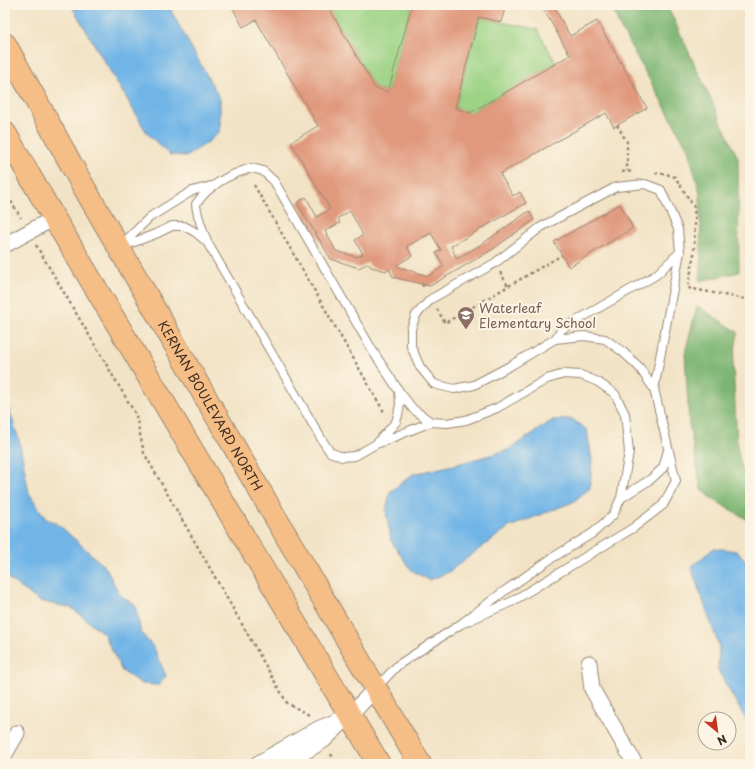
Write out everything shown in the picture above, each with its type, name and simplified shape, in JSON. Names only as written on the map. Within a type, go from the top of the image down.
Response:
[{"type":"main road","name":"KERNAN BOULEVARD NORTH","points":[[5,44],[78,177],[420,764]]},
{"type":"main road","points":[[5,133],[379,764]]},
{"type":"street","points":[[5,245],[54,218]]},
{"type":"street","points":[[588,663],[592,688],[634,764]]},
{"type":"street","points":[[285,764],[321,735],[350,715],[376,688]]},
{"type":"street","points":[[5,754],[17,733]]},
{"type":"street","points":[[257,764],[321,735]]},
{"type":"lane","points":[[119,248],[150,217],[192,191],[214,185],[238,172],[252,168],[263,171],[274,181],[374,353],[399,391],[414,409],[431,422]]},
{"type":"lane","points":[[461,624],[511,602],[633,528],[663,505],[676,481],[654,388],[680,252],[678,229],[661,190],[645,184],[616,187],[542,227],[495,262],[431,299],[416,315],[411,328],[411,346],[420,367],[434,384],[454,389],[474,385],[510,366],[555,339],[562,329],[656,274],[680,252]]},
{"type":"lane","points":[[214,185],[196,204],[197,213],[207,242],[330,452],[342,457],[355,456],[376,444],[431,422],[447,423],[466,420],[497,408],[546,379],[564,374],[581,375],[598,382],[615,394],[625,414],[628,452],[622,498],[613,515],[593,533],[552,558],[502,592],[461,624],[398,664],[376,688]]},
{"type":"lane","points":[[119,248],[172,226],[184,226],[195,232],[207,242]]},
{"type":"lane","points":[[555,339],[584,336],[605,339],[623,352],[638,367],[654,388]]},
{"type":"lane","points":[[376,444],[396,422],[400,404],[399,391]]},
{"type":"lane","points":[[622,498],[651,480],[663,468],[668,448]]},
{"type":"path","points":[[617,125],[627,142],[627,171]]},
{"type":"path","points":[[620,173],[627,171],[634,172]]},
{"type":"path","points":[[650,173],[666,174],[675,177],[694,207],[694,254],[688,288],[750,300]]},
{"type":"path","points":[[254,185],[384,412]]},
{"type":"path","points":[[5,191],[136,415],[144,453],[287,703],[311,716],[336,764]]},
{"type":"path","points":[[422,284],[445,323],[562,254]]},
{"type":"green space","points":[[327,5],[412,5],[388,92],[375,88]]},
{"type":"green space","points":[[611,5],[667,5],[738,158],[739,272],[700,281],[700,193],[688,149],[619,25]]},
{"type":"green space","points":[[479,17],[537,29],[556,63],[470,113],[455,108]]},
{"type":"green space","points":[[697,306],[738,332],[733,363],[737,446],[742,469],[750,474],[750,521],[714,500],[701,489],[689,424],[685,353]]},
{"type":"water","points":[[71,5],[170,5],[171,11],[220,99],[220,131],[207,143],[187,156],[170,155],[147,133]]},
{"type":"water","points":[[5,397],[19,440],[29,493],[46,519],[58,524],[106,568],[120,595],[135,605],[141,633],[154,648],[166,676],[159,685],[142,684],[122,671],[104,634],[72,608],[39,601],[5,576]]},
{"type":"water","points":[[572,419],[587,430],[592,461],[590,488],[573,502],[509,527],[447,573],[429,580],[411,570],[391,541],[386,511],[390,492],[413,474],[454,465],[508,450],[553,420]]},
{"type":"water","points":[[714,548],[736,551],[750,564],[750,727],[718,670],[719,646],[691,567]]},
{"type":"building","points":[[231,5],[327,5],[375,88],[388,92],[412,5],[506,5],[501,22],[479,17],[455,108],[470,113],[570,55],[541,5],[553,5],[570,36],[597,21],[647,108],[614,127],[606,113],[500,174],[513,196],[520,192],[526,203],[451,246],[457,259],[485,242],[529,211],[534,220],[490,251],[430,286],[393,277],[389,269],[386,271],[371,267],[368,263],[359,268],[331,259],[297,203],[306,197],[317,217],[330,209],[291,142],[318,126],[256,20],[243,27]],"holes":[[[350,211],[363,235],[355,240],[363,254],[357,257],[336,251],[325,231],[340,223],[338,218]],[[431,233],[441,250],[436,253],[444,266],[428,276],[399,267],[397,265],[412,256],[407,246]]]},
{"type":"building","points":[[620,204],[633,228],[569,267],[554,242]]},
{"type":"place","name":"Waterleaf Elementary School","points":[[466,330]]}]
